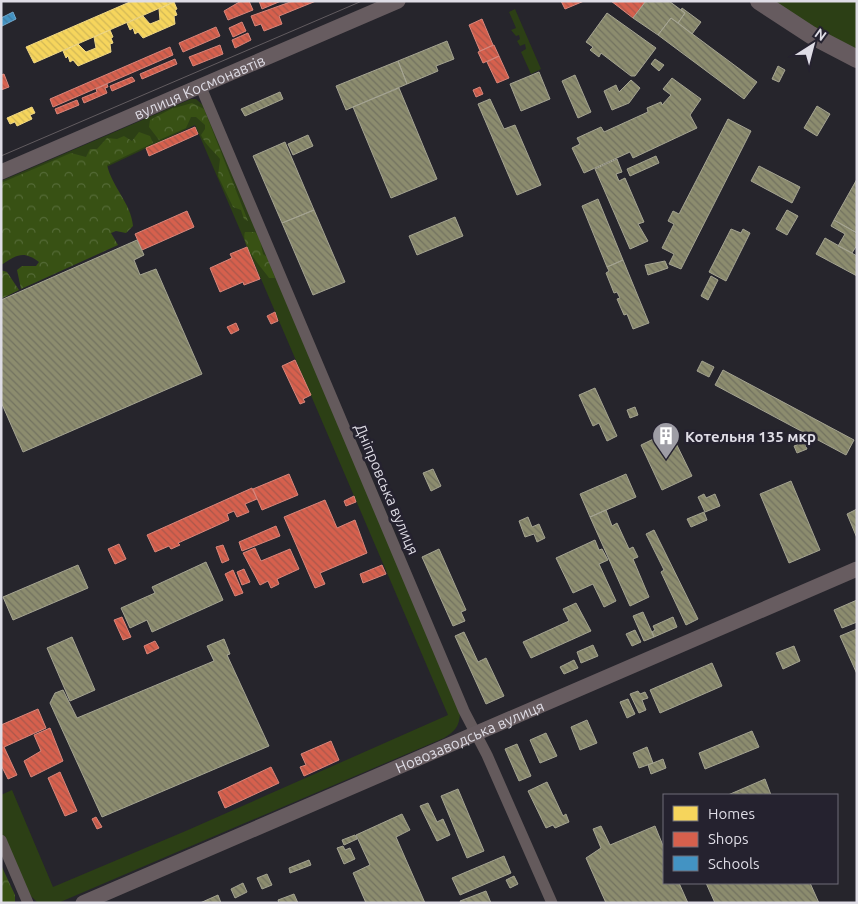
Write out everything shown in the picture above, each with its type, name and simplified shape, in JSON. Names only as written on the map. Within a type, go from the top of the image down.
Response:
[{"type":"main road","points":[[759,1],[811,34],[857,59]]},
{"type":"street","name":"вулиця Космонавтів","points":[[1,172],[398,1]]},
{"type":"street","name":"Дніпровська вулиця","points":[[200,85],[464,711],[476,733],[552,903]]},
{"type":"street","name":"Новозаводська вулиця","points":[[83,903],[857,569]]},
{"type":"street","points":[[1,840],[28,903]]},
{"type":"green space","points":[[770,1],[857,1],[857,50],[815,29]]},
{"type":"green space","points":[[515,9],[541,69],[531,74],[521,52],[526,49],[525,44],[520,46],[517,41],[520,39],[519,35],[516,36],[511,30],[516,28],[509,12]]},
{"type":"green space","points":[[191,99],[196,99],[204,106],[460,714],[459,722],[456,728],[444,738],[58,903],[38,903],[29,894],[1,832],[1,795],[12,790],[53,887],[188,830],[448,715],[195,125],[1,217],[1,181]]},
{"type":"green space","points":[[192,103],[204,109],[248,221],[244,219],[241,210],[233,207],[218,176],[220,159],[207,145],[201,135],[205,125],[196,117],[191,117],[186,128],[159,140],[149,127],[150,120],[171,109]]},
{"type":"green space","points":[[139,132],[150,136],[153,143],[107,165],[109,173],[129,210],[133,226],[126,233],[116,231],[111,233],[118,245],[21,289],[17,270],[22,266],[36,266],[39,262],[29,256],[20,255],[1,265],[1,183],[71,153],[86,157],[90,149],[97,149],[107,138],[117,139],[124,136],[132,141]]},
{"type":"green space","points":[[245,232],[255,232],[257,235],[263,254],[267,257],[275,278],[269,278],[252,256],[244,237]]},
{"type":"green space","points":[[1,270],[7,272],[19,290],[1,299]]},
{"type":"green space","points":[[1,865],[15,895],[15,903],[1,903]]},
{"type":"building: Homes","points":[[132,1],[176,1],[34,63],[26,47]]},
{"type":"building: Homes","points":[[174,2],[177,9],[175,10],[177,15],[174,16],[175,24],[143,38],[138,32],[135,34],[133,28],[130,30],[127,23],[143,16],[150,24],[160,20],[159,9]]},
{"type":"building: Homes","points":[[110,30],[113,37],[111,38],[113,43],[110,44],[111,52],[78,66],[73,60],[70,62],[68,56],[66,58],[63,51],[78,44],[86,52],[96,48],[94,37]]},
{"type":"building: Homes","points":[[32,107],[35,113],[30,115],[32,119],[17,126],[15,122],[10,124],[7,118]]},
{"type":"building: Shops","points":[[241,1],[249,1],[253,10],[228,20],[224,11]]},
{"type":"building: Shops","points":[[259,1],[281,1],[262,9]]},
{"type":"building: Shops","points":[[293,1],[316,1],[279,16],[282,24],[264,31],[261,24],[255,26],[251,16]]},
{"type":"building: Shops","points":[[561,1],[584,1],[565,9]]},
{"type":"building: Shops","points":[[611,1],[646,1],[633,18]]},
{"type":"building: Shops","points":[[482,19],[493,45],[480,51],[469,25]]},
{"type":"building: Shops","points":[[242,22],[246,31],[233,37],[229,28]]},
{"type":"building: Shops","points":[[216,27],[220,36],[183,52],[179,43]]},
{"type":"building: Shops","points":[[248,33],[251,40],[235,48],[232,40]]},
{"type":"building: Shops","points":[[220,45],[223,54],[193,66],[189,57]]},
{"type":"building: Shops","points":[[494,45],[499,56],[483,63],[478,52]]},
{"type":"building: Shops","points":[[170,47],[173,55],[53,107],[50,99]]},
{"type":"building: Shops","points":[[499,56],[509,78],[497,83],[487,62]]},
{"type":"building: Shops","points":[[175,59],[177,64],[142,79],[140,74]]},
{"type":"building: Shops","points":[[4,74],[9,87],[1,90],[1,75]]},
{"type":"building: Shops","points":[[132,77],[135,81],[112,91],[110,86]]},
{"type":"building: Shops","points":[[107,84],[108,87],[105,88],[107,93],[84,103],[82,98],[97,92],[96,89]]},
{"type":"building: Shops","points":[[480,87],[483,94],[476,97],[473,90]]},
{"type":"building: Shops","points":[[77,100],[79,105],[57,114],[55,109]]},
{"type":"building: Shops","points":[[195,127],[198,134],[149,156],[146,148]]},
{"type":"building: Shops","points":[[187,211],[194,227],[142,250],[135,234]]},
{"type":"building: Shops","points":[[247,247],[260,279],[244,285],[243,282],[220,292],[210,268],[232,258],[230,254]]},
{"type":"building: Shops","points":[[275,312],[278,321],[271,324],[267,316]]},
{"type":"building: Shops","points":[[236,323],[239,330],[231,334],[227,327]]},
{"type":"building: Shops","points":[[295,360],[311,395],[303,399],[305,402],[300,404],[282,366]]},
{"type":"building: Shops","points":[[289,474],[298,495],[262,510],[253,489]]},
{"type":"building: Shops","points":[[252,488],[257,499],[245,504],[249,512],[237,517],[234,511],[227,514],[229,520],[178,543],[180,545],[171,549],[169,546],[155,552],[147,535]]},
{"type":"building: Shops","points":[[354,496],[356,502],[346,506],[344,501]]},
{"type":"building: Shops","points":[[325,500],[337,528],[355,520],[367,553],[320,573],[325,584],[315,588],[284,517]]},
{"type":"building: Shops","points":[[276,526],[280,536],[242,551],[239,542]]},
{"type":"building: Shops","points":[[119,544],[126,559],[115,564],[108,549]]},
{"type":"building: Shops","points":[[223,545],[229,560],[222,563],[216,547]]},
{"type":"building: Shops","points":[[255,548],[261,561],[290,549],[299,569],[277,579],[279,584],[271,588],[268,581],[260,585],[243,553]]},
{"type":"building: Shops","points":[[382,565],[386,574],[363,583],[360,574]]},
{"type":"building: Shops","points":[[244,569],[250,582],[242,585],[237,572]]},
{"type":"building: Shops","points":[[233,570],[243,593],[235,596],[225,574]]},
{"type":"building: Shops","points":[[122,617],[131,637],[123,640],[114,620]]},
{"type":"building: Shops","points":[[155,641],[159,648],[147,654],[144,646]]},
{"type":"building: Shops","points":[[38,709],[46,728],[4,747],[17,775],[8,779],[1,765],[1,725]]},
{"type":"building: Shops","points":[[50,728],[63,761],[31,777],[24,761],[41,751],[34,735]]},
{"type":"building: Shops","points":[[331,741],[339,760],[304,776],[300,767],[306,765],[301,754]]},
{"type":"building: Shops","points":[[271,767],[279,783],[225,808],[218,792]]},
{"type":"building: Shops","points":[[60,772],[77,811],[65,816],[48,778]]},
{"type":"building: Shops","points":[[96,817],[102,827],[97,829],[92,819]]},
{"type":"building: Schools","points":[[13,12],[16,19],[2,26],[1,18]]},
{"type":"building: Industry","points":[[646,1],[669,1],[685,13],[678,23],[671,18],[658,35],[633,18]]},
{"type":"building: Industry","points":[[682,8],[701,22],[692,34],[678,23],[685,13],[681,10]]},
{"type":"building: Industry","points":[[607,13],[656,48],[635,76],[631,76],[601,53],[599,57],[590,50],[593,47],[586,42]]},
{"type":"building: Industry","points":[[671,18],[757,82],[744,99],[658,35]]},
{"type":"building: Industry","points":[[447,41],[454,59],[436,66],[438,71],[407,84],[398,61]]},
{"type":"building: Industry","points":[[655,59],[664,65],[659,71],[651,64]]},
{"type":"building: Industry","points":[[398,61],[407,84],[346,110],[336,86]]},
{"type":"building: Industry","points":[[778,66],[785,70],[779,82],[772,79]]},
{"type":"building: Industry","points":[[539,72],[550,99],[521,111],[510,84]]},
{"type":"building: Industry","points":[[575,75],[591,112],[578,118],[562,81]]},
{"type":"building: Industry","points":[[672,78],[701,99],[690,115],[697,128],[633,158],[630,152],[584,173],[572,148],[580,144],[577,138],[601,127],[604,132],[648,112],[647,108],[661,102],[662,105],[671,95],[663,89]]},
{"type":"building: Industry","points":[[631,80],[640,88],[629,103],[612,110],[604,91],[616,85],[619,92]]},
{"type":"building: Industry","points":[[399,88],[437,179],[391,198],[353,107]]},
{"type":"building: Industry","points":[[280,92],[283,99],[245,116],[241,109]]},
{"type":"building: Industry","points":[[490,99],[504,129],[515,125],[541,185],[517,195],[478,104]]},
{"type":"building: Industry","points":[[817,106],[830,114],[817,136],[804,128]]},
{"type":"building: Industry","points":[[728,119],[751,131],[681,269],[669,264],[674,254],[662,248],[674,224],[668,221],[673,211],[679,214]]},
{"type":"building: Industry","points":[[308,135],[313,146],[293,155],[288,144]]},
{"type":"building: Industry","points":[[285,142],[314,210],[282,223],[253,156]]},
{"type":"building: Industry","points":[[656,156],[659,163],[630,176],[627,169]]},
{"type":"building: Industry","points":[[617,159],[622,172],[616,174],[619,181],[625,178],[644,222],[638,224],[648,241],[630,249],[595,169]]},
{"type":"building: Industry","points":[[759,166],[800,187],[792,203],[751,181]]},
{"type":"building: Industry","points":[[857,179],[857,233],[834,220]]},
{"type":"building: Industry","points":[[598,199],[623,260],[607,267],[582,206]]},
{"type":"building: Industry","points":[[314,210],[345,282],[313,295],[282,223]]},
{"type":"building: Industry","points":[[787,210],[798,216],[787,235],[776,229]]},
{"type":"building: Industry","points":[[455,217],[463,236],[417,255],[409,236]]},
{"type":"building: Industry","points":[[834,220],[857,233],[857,245],[852,253],[838,246],[845,234],[831,226]]},
{"type":"building: Industry","points":[[731,229],[741,233],[743,229],[750,233],[726,281],[709,272]]},
{"type":"building: Industry","points":[[825,238],[857,256],[857,276],[816,254]]},
{"type":"building: Industry","points":[[137,240],[144,255],[134,260],[140,275],[156,269],[202,374],[23,452],[1,402],[1,300]]},
{"type":"building: Industry","points":[[623,260],[649,323],[633,329],[627,314],[624,315],[617,299],[620,298],[617,292],[614,293],[606,273],[609,271],[607,267]]},
{"type":"building: Industry","points":[[665,261],[668,268],[648,275],[645,265]]},
{"type":"building: Industry","points":[[711,276],[718,280],[708,300],[701,296]]},
{"type":"building: Industry","points":[[702,361],[714,367],[709,377],[697,371]]},
{"type":"building: Industry","points":[[723,370],[854,440],[846,455],[715,385]]},
{"type":"building: Industry","points":[[595,388],[617,436],[607,441],[599,423],[593,426],[579,395]]},
{"type":"building: Industry","points":[[635,407],[638,415],[630,418],[627,410]]},
{"type":"building: Industry","name":"Котельня 135 мкр","points":[[670,431],[692,476],[662,490],[641,445]]},
{"type":"building: Industry","points":[[804,442],[807,449],[797,453],[794,446]]},
{"type":"building: Industry","points":[[433,469],[441,486],[431,491],[423,473]]},
{"type":"building: Industry","points":[[626,474],[636,497],[590,517],[580,494]]},
{"type":"building: Industry","points":[[791,481],[820,550],[789,563],[760,494]]},
{"type":"building: Industry","points":[[704,494],[706,498],[715,494],[720,506],[705,512],[698,497]]},
{"type":"building: Industry","points":[[857,509],[857,538],[847,514]]},
{"type":"building: Industry","points":[[606,510],[612,526],[617,523],[629,549],[633,547],[638,557],[633,559],[649,597],[630,606],[590,517]]},
{"type":"building: Industry","points":[[704,512],[707,520],[691,527],[687,519]]},
{"type":"building: Industry","points":[[528,517],[532,527],[539,524],[545,538],[537,542],[534,534],[525,537],[519,521]]},
{"type":"building: Industry","points":[[654,530],[698,619],[686,625],[661,572],[664,570],[646,534]]},
{"type":"building: Industry","points":[[595,540],[599,550],[602,549],[608,560],[599,564],[616,601],[604,607],[593,584],[573,593],[556,558]]},
{"type":"building: Industry","points":[[439,549],[466,610],[461,612],[465,621],[453,626],[422,557]]},
{"type":"building: Industry","points":[[206,562],[223,600],[152,632],[147,620],[130,628],[121,608],[155,593],[152,587]]},
{"type":"building: Industry","points":[[78,565],[88,588],[13,620],[3,597]]},
{"type":"building: Industry","points":[[857,600],[857,622],[842,628],[834,610]]},
{"type":"building: Industry","points":[[576,603],[591,631],[531,658],[523,642],[569,621],[563,609]]},
{"type":"building: Industry","points":[[643,612],[654,637],[644,641],[633,616]]},
{"type":"building: Industry","points":[[673,617],[677,627],[654,637],[652,632],[655,630],[653,626]]},
{"type":"building: Industry","points":[[857,629],[857,674],[840,636]]},
{"type":"building: Industry","points":[[635,630],[641,642],[632,646],[626,634]]},
{"type":"building: Industry","points":[[464,632],[478,662],[486,658],[504,696],[486,704],[455,636]]},
{"type":"building: Industry","points":[[72,637],[95,690],[70,701],[47,648]]},
{"type":"building: Industry","points":[[224,639],[230,654],[227,655],[269,746],[102,817],[50,703],[55,693],[63,690],[77,718],[214,661],[207,646]]},
{"type":"building: Industry","points":[[593,645],[598,656],[581,663],[577,652]]},
{"type":"building: Industry","points":[[794,646],[800,661],[783,669],[776,653]]},
{"type":"building: Industry","points":[[574,660],[578,668],[564,674],[560,667]]},
{"type":"building: Industry","points":[[712,663],[722,686],[660,713],[650,690]]},
{"type":"building: Industry","points":[[638,691],[640,694],[645,692],[648,698],[642,700],[646,710],[639,713],[630,694]]},
{"type":"building: Industry","points":[[628,699],[635,714],[627,718],[620,702]]},
{"type":"building: Industry","points":[[587,720],[597,743],[580,750],[571,727]]},
{"type":"building: Industry","points":[[752,731],[759,747],[705,769],[699,753]]},
{"type":"building: Industry","points":[[546,733],[557,756],[540,763],[530,740]]},
{"type":"building: Industry","points":[[517,744],[531,776],[519,781],[505,749]]},
{"type":"building: Industry","points":[[647,747],[653,763],[639,768],[633,753]]},
{"type":"building: Industry","points":[[663,759],[666,768],[651,774],[648,765]]},
{"type":"building: Industry","points":[[765,779],[771,794],[730,794]]},
{"type":"building: Industry","points":[[547,782],[563,816],[566,814],[569,822],[555,828],[553,825],[546,828],[528,791]]},
{"type":"building: Industry","points":[[458,789],[484,851],[467,858],[441,796]]},
{"type":"building: Industry","points":[[428,803],[437,822],[443,819],[450,835],[437,841],[420,806]]},
{"type":"building: Industry","points":[[402,814],[410,830],[396,837],[425,903],[366,903],[353,873],[370,865],[356,835]]},
{"type":"building: Industry","points":[[601,826],[610,845],[655,826],[663,846],[663,884],[679,884],[688,903],[606,903],[586,858],[601,848],[593,829]]},
{"type":"building: Industry","points":[[355,835],[357,839],[344,845],[342,840]]},
{"type":"building: Industry","points":[[343,846],[345,850],[350,848],[355,859],[344,864],[337,848]]},
{"type":"building: Industry","points":[[504,856],[511,873],[460,895],[452,878]]},
{"type":"building: Industry","points":[[309,860],[311,865],[290,873],[289,868]]},
{"type":"building: Industry","points":[[267,874],[272,885],[262,889],[257,878]]},
{"type":"building: Industry","points":[[514,876],[518,884],[510,888],[506,880]]},
{"type":"building: Industry","points":[[243,883],[247,892],[235,898],[231,889]]},
{"type":"building: Industry","points":[[706,884],[810,884],[819,903],[715,903]]},
{"type":"building: Industry","points":[[486,891],[491,903],[461,903],[460,901]]},
{"type":"building: Industry","points":[[294,894],[298,903],[279,903],[278,900]]},
{"type":"building: Industry","points":[[218,895],[221,903],[200,903]]},
{"type":"tram line","points":[[1,156],[362,1]]},
{"type":"place","name":"Котельня 135 мкр","points":[[666,460]]}]
